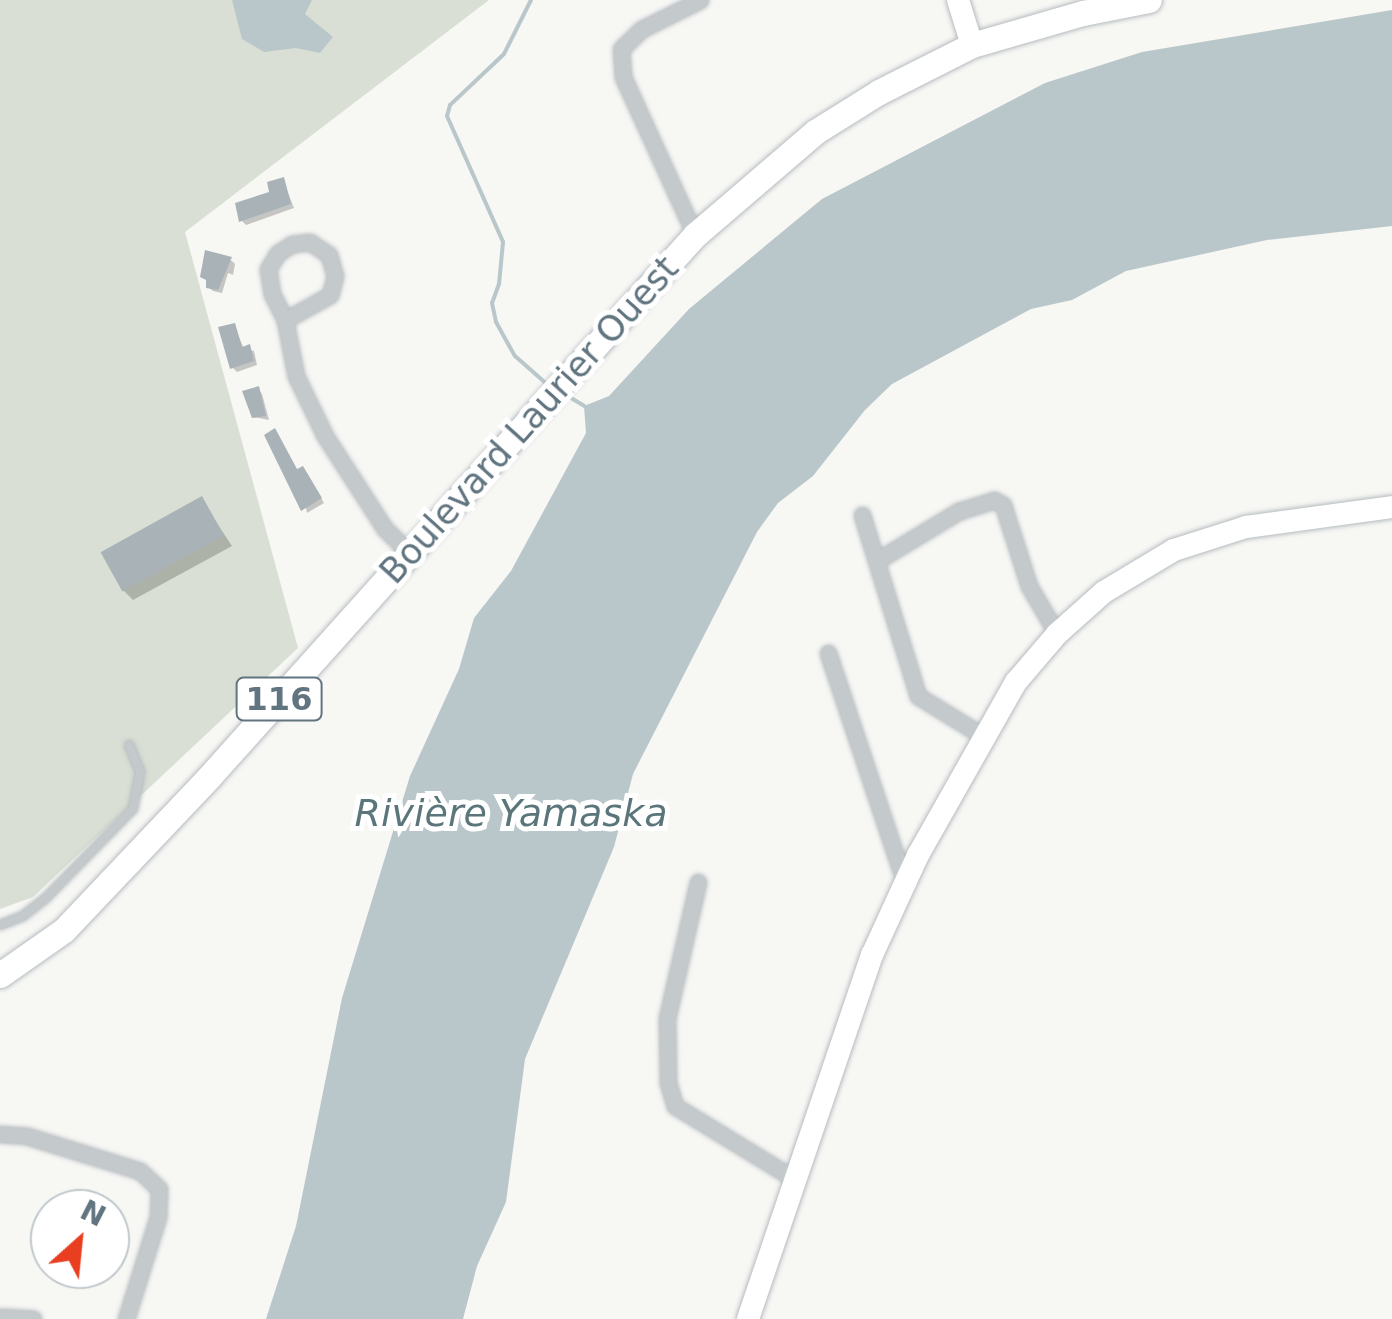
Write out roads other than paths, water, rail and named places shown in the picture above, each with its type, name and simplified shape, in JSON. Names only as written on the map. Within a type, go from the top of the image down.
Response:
[{"type":"main road","name":"Boulevard Laurier Ouest","points":[[0,975],[64,930],[695,235],[815,132],[879,92],[972,46],[1083,12],[1149,0]]},
{"type":"street","points":[[695,235],[623,77],[621,49],[642,29],[700,0]]},
{"type":"street","points":[[958,0],[972,46]]},
{"type":"street","points":[[285,320],[330,295],[334,276],[329,255],[310,242],[292,244],[278,253],[268,270],[272,294],[285,320],[286,342],[296,376],[325,436],[385,528],[410,553]]},
{"type":"street","points":[[878,560],[960,511],[994,500],[1003,505],[1030,586],[1058,634]]},
{"type":"street","points":[[748,1319],[872,955],[982,736],[1016,682],[1058,634],[1104,592],[1174,550],[1246,527],[1392,506]]},
{"type":"street","points":[[862,515],[918,696],[982,736]]},
{"type":"street","points":[[828,653],[905,883]]},
{"type":"street","points":[[698,882],[667,1019],[668,1083],[675,1106],[793,1178]]},
{"type":"street","points":[[0,1134],[27,1136],[140,1170],[159,1188],[158,1217],[126,1319]]},
{"type":"street","points":[[0,1318],[33,1319]]},
{"type":"lane","points":[[0,925],[23,916],[46,898],[133,809],[140,772],[129,745]]},
{"type":"water","points":[[232,0],[312,0],[305,14],[333,37],[320,53],[296,48],[264,52],[242,39]]},
{"type":"water","name":"Rivière Yamaska","points":[[1392,10],[1392,226],[1267,240],[1126,271],[1072,300],[1031,309],[892,384],[865,410],[813,476],[778,503],[757,532],[633,774],[614,847],[525,1059],[506,1202],[477,1266],[463,1319],[266,1319],[296,1226],[342,998],[410,776],[459,669],[474,618],[511,571],[586,433],[584,406],[609,396],[689,309],[822,199],[1045,83],[1142,52]]},
{"type":"waterway","points":[[531,0],[504,54],[450,105],[447,116],[503,242],[499,284],[492,303],[496,322],[515,356],[549,386]]},
{"type":"waterway","points":[[566,395],[584,406]]}]
